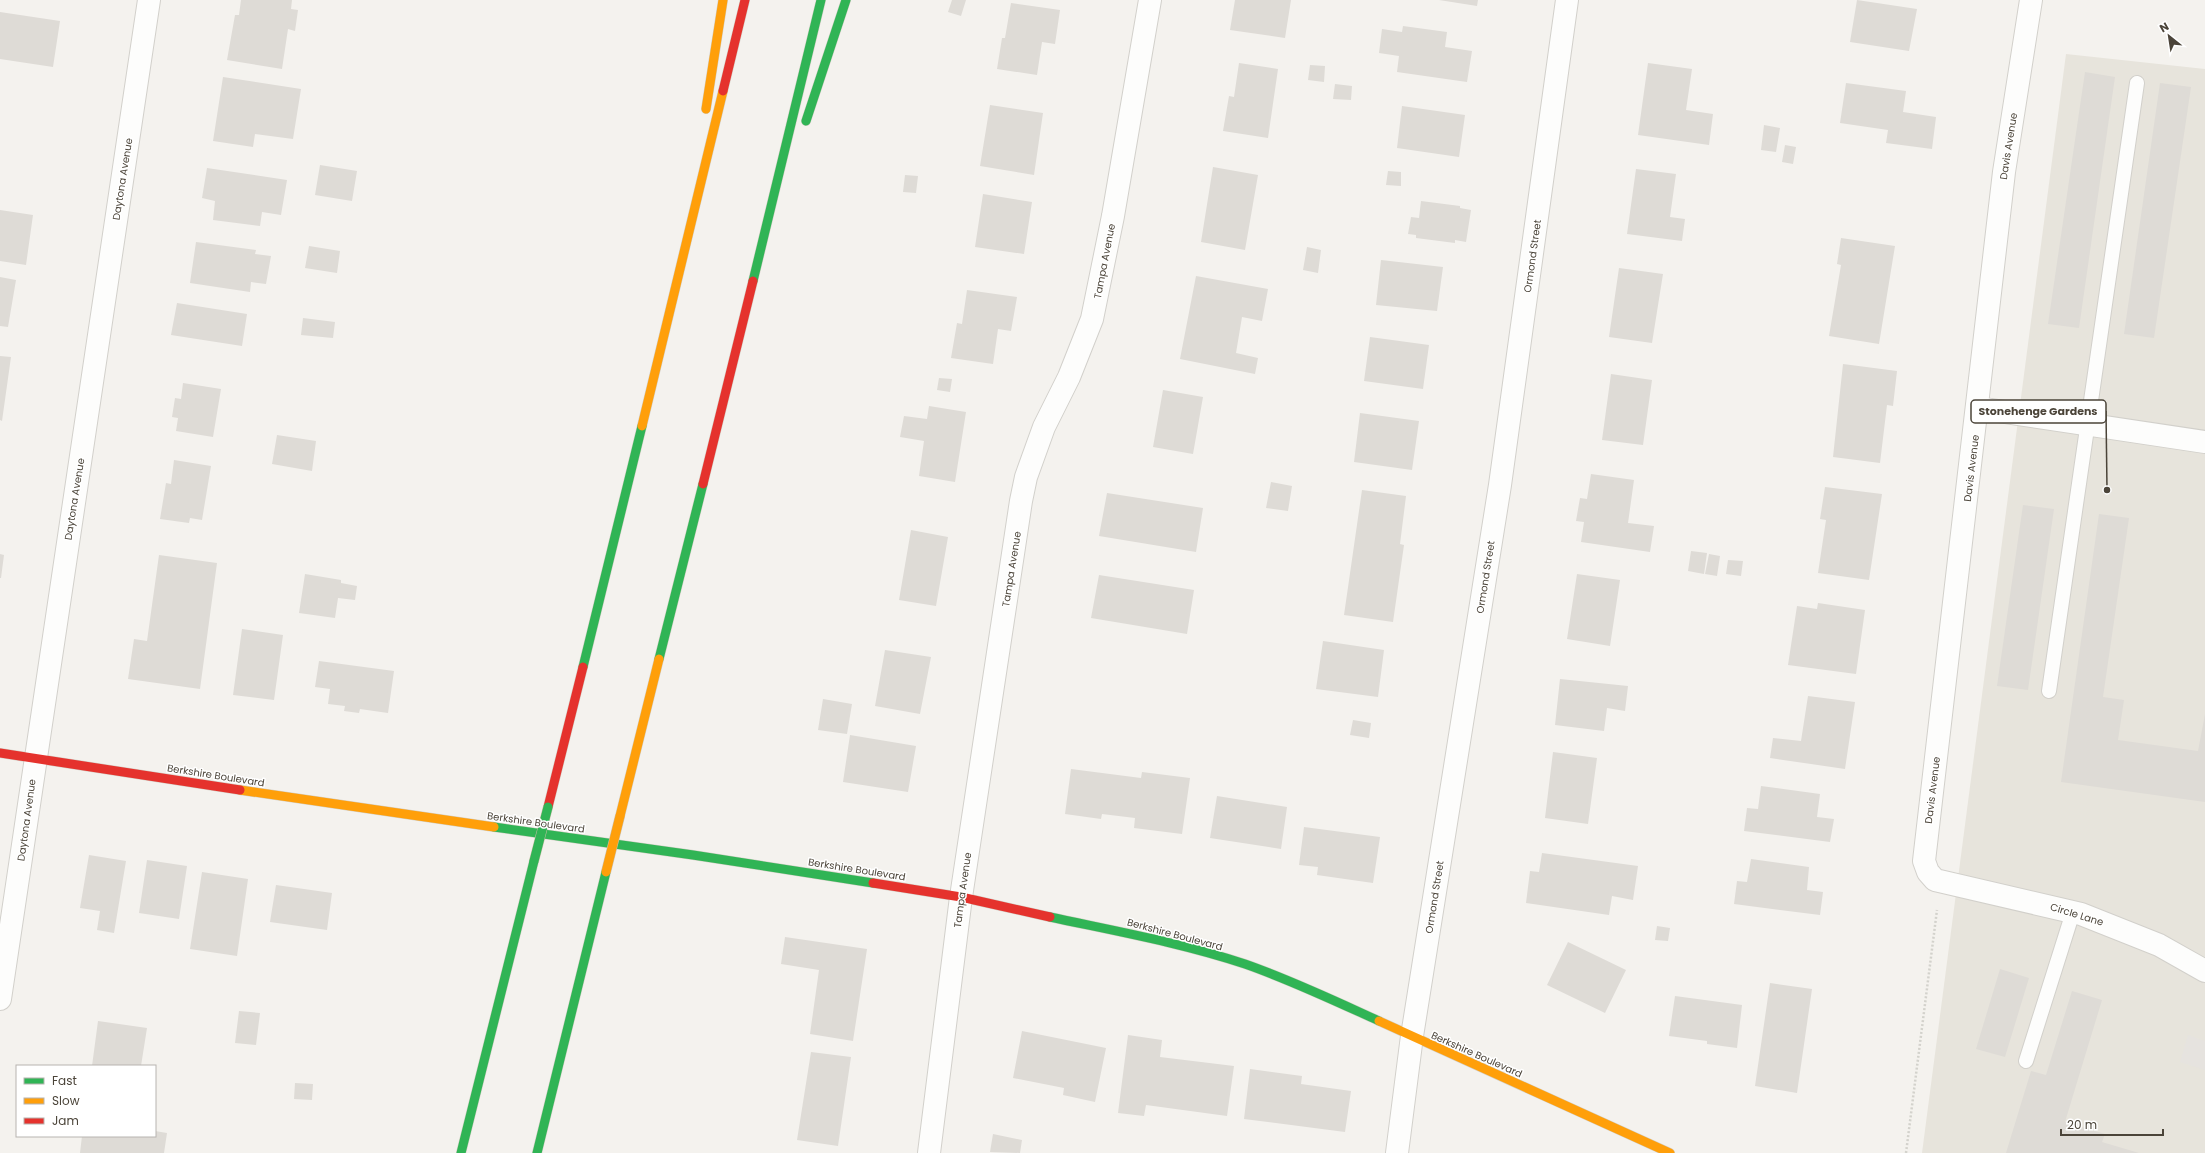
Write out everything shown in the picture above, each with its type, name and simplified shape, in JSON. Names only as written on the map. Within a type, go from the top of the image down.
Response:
[{"type":"main road","points":[[705,116],[723,0]]},
{"type":"main road","points":[[461,1153],[679,278],[745,0]]},
{"type":"main road","points":[[537,1153],[751,291],[821,0]]},
{"type":"main road","points":[[804,127],[846,0]]},
{"type":"main road","points":[[679,278],[700,146]]},
{"type":"main road","points":[[751,291],[790,172]]},
{"type":"main road","name":"Berkshire Boulevard","points":[[0,753],[322,803],[692,855],[961,897],[1126,932],[1244,964],[1300,985],[1670,1153]]},
{"type":"street","name":"Daytona Avenue","points":[[0,998],[149,0]]},
{"type":"street","name":"Tampa Avenue","points":[[929,1153],[961,897],[1021,502],[1028,472],[1044,427],[1077,358],[1092,319],[1114,208],[1150,0]]},
{"type":"street","name":"Ormond Street","points":[[1397,1153],[1412,1036],[1500,485],[1567,0]]},
{"type":"street","name":"Davis Avenue","points":[[1940,882],[1932,878],[1928,872],[1924,854],[1978,408],[2004,172],[2032,0]]},
{"type":"street","points":[[1978,408],[2205,442]]},
{"type":"street","name":"Circle Lane","points":[[1940,882],[2073,912],[2138,935],[2205,971]]},
{"type":"lane","points":[[2049,691],[2137,83]]},
{"type":"lane","points":[[2026,1061],[2073,912]]},
{"type":"path","points":[[1906,1153],[1940,882]]},
{"type":"shaded area","points":[[2066,54],[2205,69],[2205,1153],[1922,1153]]},
{"type":"shaded area","points":[[2188,1035],[2205,1041],[2205,1070],[2180,1062]]},
{"type":"building","points":[[241,0],[292,0],[291,9],[298,10],[295,31],[288,29],[282,69],[227,60],[235,15],[239,15]]},
{"type":"building","points":[[952,0],[966,0],[961,16],[948,12]]},
{"type":"building","points":[[1235,0],[1291,0],[1285,38],[1230,30]]},
{"type":"building","points":[[1439,0],[1478,0],[1477,6]]},
{"type":"building","points":[[1857,0],[1917,9],[1909,51],[1850,42]]},
{"type":"building","points":[[1011,3],[1060,10],[1055,44],[1042,42],[1037,75],[997,69],[1002,38],[1005,38]]},
{"type":"building","points":[[0,12],[60,21],[53,67],[0,59]]},
{"type":"building","points":[[1403,26],[1447,32],[1445,47],[1472,51],[1467,82],[1397,72],[1399,56],[1379,53],[1382,29],[1402,32]]},
{"type":"building","points":[[1239,63],[1278,69],[1268,138],[1223,131],[1229,96],[1234,97]]},
{"type":"building","points":[[1648,63],[1692,69],[1686,110],[1713,114],[1709,145],[1638,135]]},
{"type":"building","points":[[1310,65],[1325,66],[1324,82],[1308,80]]},
{"type":"building","points":[[2085,72],[2115,77],[2079,328],[2048,324]]},
{"type":"building","points":[[223,77],[301,89],[293,139],[255,134],[253,147],[213,141]]},
{"type":"building","points":[[1846,83],[1906,91],[1903,112],[1936,117],[1932,149],[1886,143],[1888,130],[1840,123]]},
{"type":"building","points":[[2160,83],[2191,87],[2154,338],[2124,334]]},
{"type":"building","points":[[1335,84],[1352,86],[1351,100],[1333,99]]},
{"type":"building","points":[[990,105],[1043,113],[1034,175],[980,166]]},
{"type":"building","points":[[1402,106],[1465,115],[1459,157],[1397,148]]},
{"type":"building","points":[[1764,125],[1780,128],[1776,152],[1761,150]]},
{"type":"building","points":[[1785,145],[1796,147],[1793,164],[1782,162]]},
{"type":"building","points":[[320,165],[357,171],[352,201],[315,195]]},
{"type":"building","points":[[1213,167],[1258,175],[1245,250],[1201,242]]},
{"type":"building","points":[[207,168],[287,180],[281,215],[262,212],[260,226],[213,220],[215,201],[202,198]]},
{"type":"building","points":[[1636,169],[1676,174],[1670,217],[1685,219],[1682,241],[1627,234]]},
{"type":"building","points":[[1388,171],[1401,172],[1401,186],[1386,185]]},
{"type":"building","points":[[905,175],[918,176],[916,193],[903,192]]},
{"type":"building","points":[[983,194],[1032,202],[1024,254],[975,247]]},
{"type":"building","points":[[1421,201],[1460,206],[1460,208],[1471,210],[1466,242],[1455,240],[1455,243],[1416,238],[1416,235],[1408,234],[1411,217],[1419,218]]},
{"type":"building","points":[[0,210],[33,215],[26,265],[0,261]]},
{"type":"building","points":[[1841,238],[1895,246],[1879,344],[1829,336],[1841,265],[1837,264]]},
{"type":"building","points":[[196,242],[256,250],[255,254],[271,256],[266,284],[251,282],[250,292],[190,283]]},
{"type":"building","points":[[309,246],[340,251],[337,273],[305,268]]},
{"type":"building","points":[[1307,247],[1321,250],[1318,273],[1303,270]]},
{"type":"building","points":[[1381,260],[1443,267],[1437,311],[1376,305]]},
{"type":"building","points":[[1619,268],[1663,274],[1652,343],[1609,337]]},
{"type":"building","points":[[1196,276],[1268,289],[1262,321],[1242,317],[1236,353],[1258,358],[1255,374],[1180,359]]},
{"type":"building","points":[[0,277],[16,280],[8,327],[0,326]]},
{"type":"building","points":[[967,290],[1017,297],[1011,331],[998,329],[993,364],[951,358],[957,323],[962,324]]},
{"type":"building","points":[[177,303],[247,314],[242,346],[171,335]]},
{"type":"building","points":[[303,318],[335,322],[333,338],[301,335]]},
{"type":"building","points":[[1370,337],[1429,345],[1423,389],[1364,381]]},
{"type":"building","points":[[0,356],[11,357],[2,421],[0,420]]},
{"type":"building","points":[[1843,364],[1897,371],[1893,406],[1887,405],[1880,463],[1833,457]]},
{"type":"building","points":[[1611,374],[1652,380],[1643,445],[1602,440]]},
{"type":"building","points":[[939,378],[952,379],[950,392],[937,390]]},
{"type":"building","points":[[183,383],[221,389],[213,437],[176,431],[178,418],[172,417],[175,398],[181,399]]},
{"type":"building","points":[[1163,390],[1203,397],[1193,454],[1153,447]]},
{"type":"building","points":[[929,406],[966,412],[955,482],[919,476],[924,441],[900,437],[904,416],[927,419]]},
{"type":"building","points":[[1360,413],[1419,421],[1412,470],[1354,462]]},
{"type":"building","points":[[277,435],[316,441],[312,471],[272,464]]},
{"type":"building","points":[[174,460],[211,466],[202,520],[190,518],[189,523],[160,519],[166,483],[171,484]]},
{"type":"building","points":[[1591,474],[1634,480],[1628,523],[1654,526],[1650,552],[1581,542],[1584,522],[1576,521],[1580,498],[1587,499]]},
{"type":"building","points":[[1271,482],[1292,486],[1288,511],[1266,508]]},
{"type":"building","points":[[1825,487],[1882,494],[1869,580],[1818,573],[1826,520],[1820,519]]},
{"type":"building","points":[[1362,490],[1406,496],[1400,544],[1404,545],[1393,622],[1344,615]]},
{"type":"building","points":[[1107,493],[1203,508],[1196,552],[1099,536]]},
{"type":"building","points":[[2023,505],[2054,509],[2028,690],[1997,686]]},
{"type":"building","points":[[2099,514],[2129,518],[2103,697],[2124,700],[2118,740],[2198,751],[2205,714],[2205,802],[2061,782]]},
{"type":"building","points":[[911,530],[948,537],[936,606],[899,600]]},
{"type":"building","points":[[1691,551],[1707,553],[1704,574],[1688,571]]},
{"type":"building","points":[[0,554],[4,555],[1,578],[0,578]]},
{"type":"building","points":[[1709,554],[1720,556],[1717,576],[1705,574]]},
{"type":"building","points":[[159,555],[217,563],[200,689],[128,679],[134,639],[147,641]]},
{"type":"building","points":[[1728,560],[1743,561],[1741,576],[1726,574]]},
{"type":"building","points":[[305,574],[341,580],[341,583],[357,586],[355,600],[338,598],[335,618],[299,613]]},
{"type":"building","points":[[1577,574],[1620,580],[1610,646],[1567,639]]},
{"type":"building","points":[[1099,575],[1194,590],[1187,634],[1091,618]]},
{"type":"building","points":[[1818,603],[1865,610],[1856,674],[1788,665],[1797,606],[1817,609]]},
{"type":"building","points":[[242,629],[283,635],[274,700],[233,695]]},
{"type":"building","points":[[1323,641],[1384,650],[1378,697],[1316,689]]},
{"type":"building","points":[[885,650],[931,657],[920,714],[875,706]]},
{"type":"building","points":[[319,661],[394,671],[388,713],[360,709],[359,713],[344,711],[345,706],[328,704],[330,689],[315,687]]},
{"type":"building","points":[[1560,679],[1628,686],[1625,711],[1607,708],[1604,731],[1555,725]]},
{"type":"building","points":[[1808,696],[1855,702],[1845,769],[1770,758],[1773,738],[1801,741]]},
{"type":"building","points":[[823,699],[852,704],[847,734],[818,730]]},
{"type":"building","points":[[1353,720],[1371,723],[1369,738],[1350,735]]},
{"type":"building","points":[[850,735],[916,746],[908,792],[843,782]]},
{"type":"building","points":[[1553,752],[1597,758],[1588,824],[1545,818]]},
{"type":"building","points":[[1071,769],[1141,778],[1142,772],[1190,778],[1182,834],[1134,828],[1135,818],[1102,814],[1101,819],[1065,814]]},
{"type":"building","points":[[1761,786],[1820,794],[1817,817],[1834,819],[1830,842],[1744,831],[1747,808],[1758,809]]},
{"type":"building","points":[[1217,796],[1287,807],[1281,849],[1210,838]]},
{"type":"building","points":[[1304,827],[1380,837],[1373,883],[1317,875],[1318,867],[1299,865]]},
{"type":"building","points":[[1542,853],[1638,866],[1633,900],[1612,896],[1609,915],[1526,903],[1530,871],[1539,872]]},
{"type":"building","points":[[89,855],[126,861],[114,933],[97,930],[100,911],[80,908]]},
{"type":"building","points":[[1751,859],[1809,867],[1807,890],[1823,892],[1820,915],[1734,904],[1737,881],[1747,882]]},
{"type":"building","points":[[147,860],[187,866],[179,919],[139,913]]},
{"type":"building","points":[[202,872],[248,879],[237,956],[190,949]]},
{"type":"building","points":[[276,885],[332,893],[327,930],[270,922]]},
{"type":"building","points":[[1657,926],[1670,928],[1668,941],[1655,940]]},
{"type":"building","points":[[785,937],[867,949],[853,1041],[810,1034],[819,970],[781,964]]},
{"type":"building","points":[[1568,942],[1626,970],[1605,1013],[1547,985]]},
{"type":"building","points":[[2000,969],[2029,978],[2005,1057],[1976,1049]]},
{"type":"building","points":[[1770,983],[1812,989],[1797,1093],[1755,1086]]},
{"type":"building","points":[[2072,991],[2102,1000],[2065,1122],[2105,1134],[2102,1142],[2139,1153],[2006,1153],[2031,1071],[2046,1075]]},
{"type":"building","points":[[1675,996],[1742,1005],[1737,1048],[1707,1044],[1707,1041],[1669,1036]]},
{"type":"building","points":[[239,1011],[260,1013],[256,1045],[235,1043]]},
{"type":"building","points":[[98,1021],[147,1028],[141,1065],[92,1065]]},
{"type":"building","points":[[1022,1031],[1106,1048],[1095,1102],[1063,1095],[1064,1088],[1013,1078]]},
{"type":"building","points":[[1128,1035],[1162,1040],[1160,1057],[1234,1066],[1227,1116],[1146,1105],[1144,1116],[1118,1113]]},
{"type":"building","points":[[811,1052],[851,1057],[838,1146],[797,1140]]},
{"type":"building","points":[[1250,1069],[1302,1076],[1301,1084],[1351,1091],[1345,1132],[1244,1119]]},
{"type":"building","points":[[295,1083],[313,1084],[312,1100],[294,1099]]},
{"type":"building","points":[[156,1131],[167,1133],[164,1153],[80,1153],[82,1137],[156,1137]]},
{"type":"building","points":[[993,1134],[1022,1140],[1020,1153],[990,1152]]},
{"type":"traffic: fast","points":[[753,281],[821,0]]},
{"type":"traffic: fast","points":[[806,121],[846,0]]},
{"type":"traffic: fast","points":[[583,667],[642,426]]},
{"type":"traffic: fast","points":[[659,659],[703,484]]},
{"type":"traffic: fast","points":[[534,861],[548,807]]},
{"type":"traffic: fast","points":[[494,827],[693,855],[873,883]]},
{"type":"traffic: fast","points":[[461,1153],[534,861]]},
{"type":"traffic: fast","points":[[537,1153],[606,872]]},
{"type":"traffic: fast","points":[[1050,917],[1124,932],[1197,950],[1245,964],[1329,998],[1379,1021]]},
{"type":"traffic: slow","points":[[706,109],[723,0]]},
{"type":"traffic: slow","points":[[642,426],[723,91]]},
{"type":"traffic: slow","points":[[620,816],[659,659]]},
{"type":"traffic: slow","points":[[240,790],[494,827]]},
{"type":"traffic: slow","points":[[606,872],[620,816]]},
{"type":"traffic: slow","points":[[1379,1021],[1670,1153]]},
{"type":"traffic: jam","points":[[723,91],[745,0]]},
{"type":"traffic: jam","points":[[703,484],[753,281]]},
{"type":"traffic: jam","points":[[548,807],[583,667]]},
{"type":"traffic: jam","points":[[0,753],[240,790]]},
{"type":"traffic: jam","points":[[873,883],[961,897],[1050,917]]},
{"type":"place","name":"Stonehenge Gardens","points":[[2107,490]]}]
